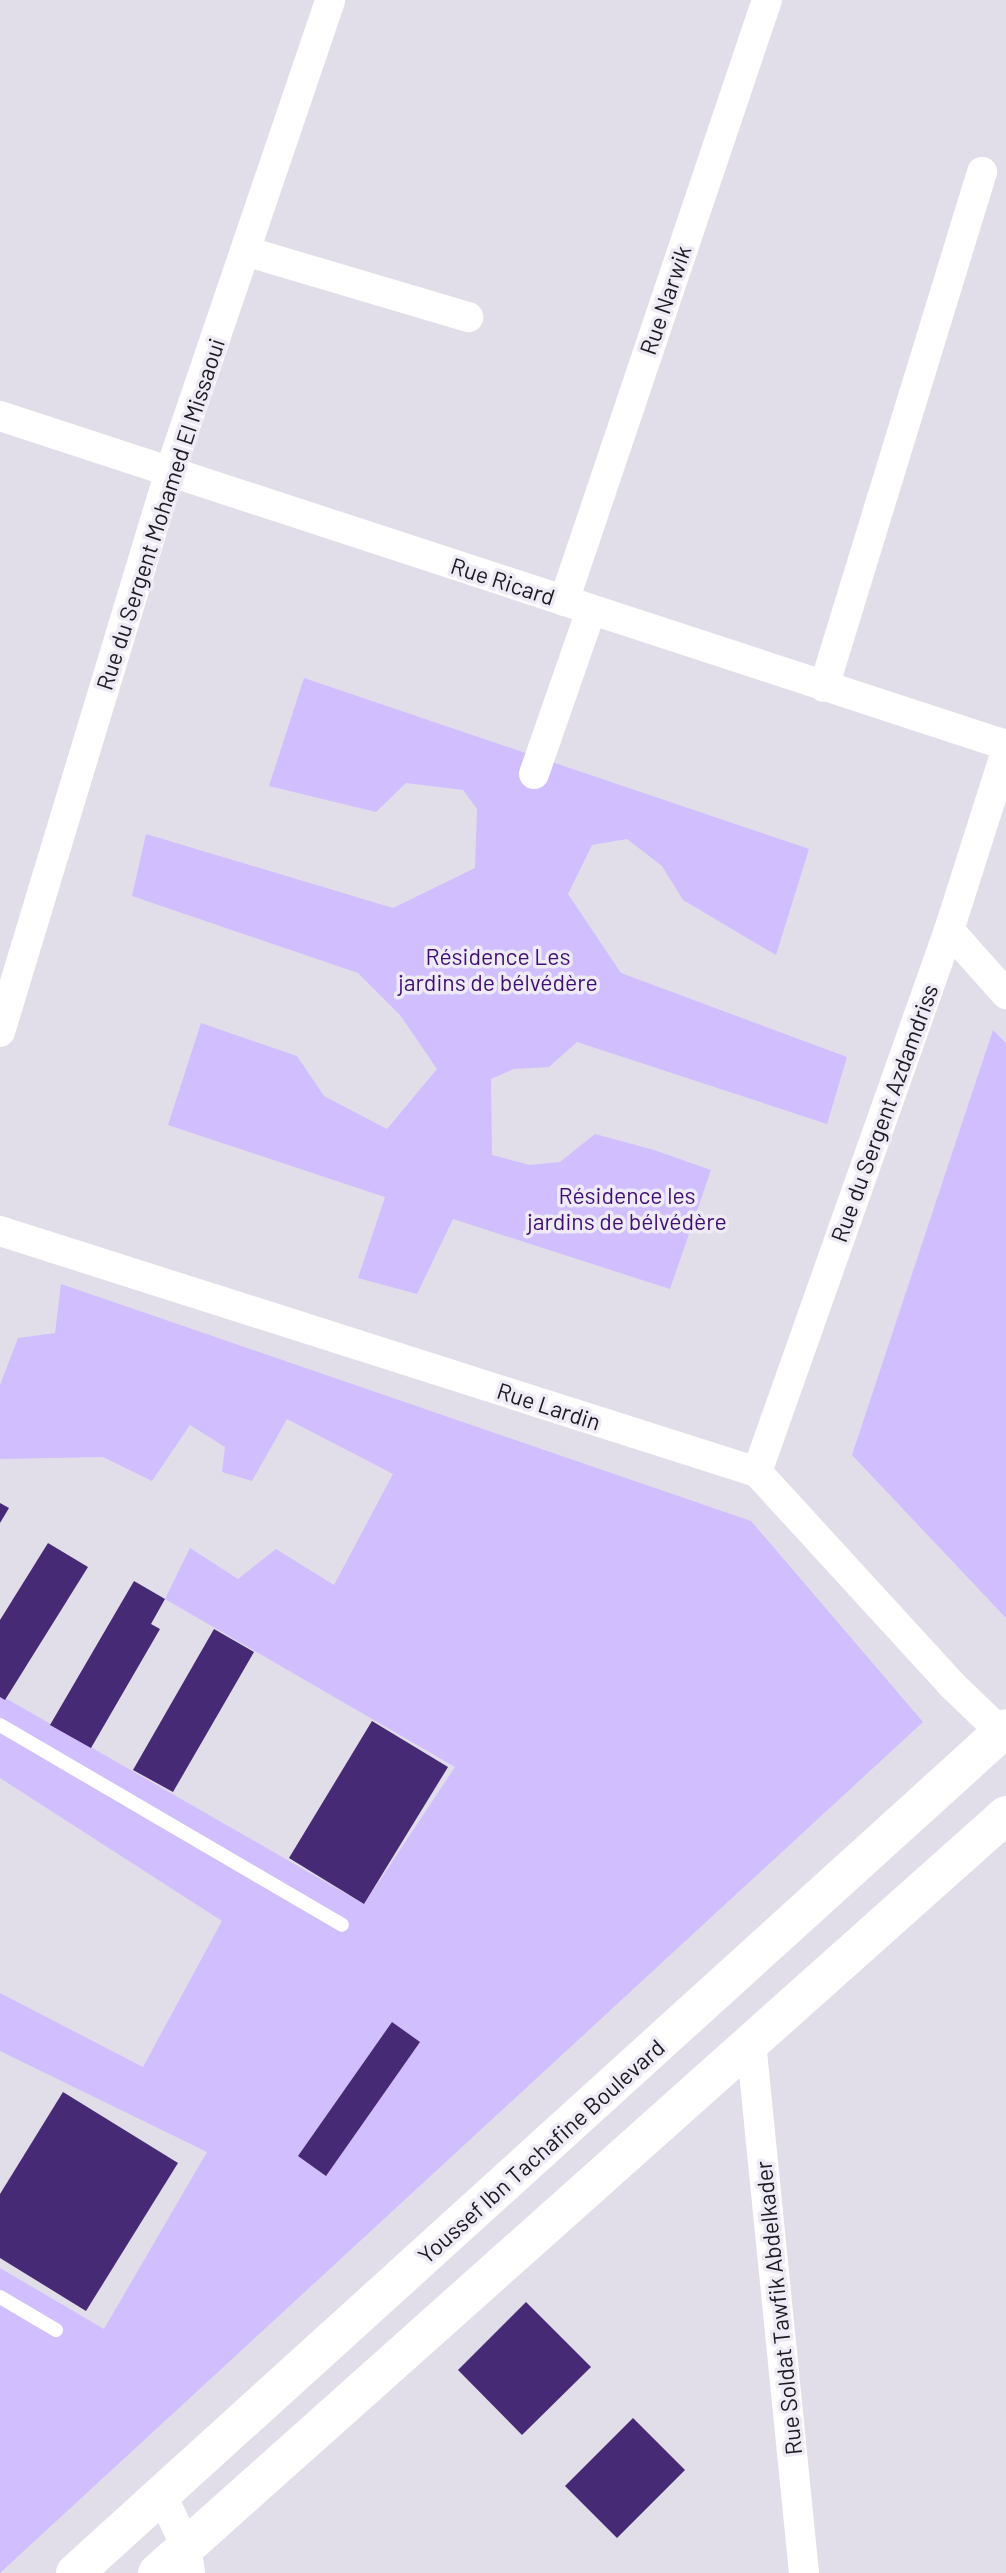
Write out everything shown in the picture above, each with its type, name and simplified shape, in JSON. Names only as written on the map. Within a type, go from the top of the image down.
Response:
[{"type":"main road","name":"Youssef Ibn Tachafine Boulevard","points":[[75,2573],[1004,1730]]},
{"type":"main road","points":[[157,2573],[188,2560],[751,2042],[1006,1815]]},
{"type":"street","name":"Rue du Sergent Mohamed El Missaoui","points":[[0,1032],[5,999],[170,471],[330,0]]},
{"type":"street","name":"Rue Narwik","points":[[534,774],[578,605],[767,0]]},
{"type":"street","points":[[824,687],[982,172]]},
{"type":"street","points":[[245,251],[468,317]]},
{"type":"street","name":"Rue Ricard","points":[[0,416],[1006,745]]},
{"type":"street","name":"Rue du Sergent Azdamdriss","points":[[757,1472],[949,930],[1006,751]]},
{"type":"street","points":[[949,930],[1006,994]]},
{"type":"street","name":"Rue Lardin","points":[[0,1231],[757,1472],[952,1685],[1004,1730]]},
{"type":"street","name":"Rue Soldat Tawfik Abdelkader","points":[[751,2042],[804,2573]]},
{"type":"street","points":[[162,2495],[188,2560]]},
{"type":"lane","points":[[0,1726],[342,1925]]},
{"type":"lane","points":[[0,2297],[56,2330]]},
{"type":"green space","points":[[304,678],[809,849],[776,955],[683,900],[662,866],[627,839],[592,845],[568,894],[621,973],[847,1057],[827,1124],[577,1042],[549,1067],[514,1069],[491,1079],[492,1155],[530,1165],[560,1162],[595,1134],[654,1150],[711,1170],[670,1289],[453,1219],[417,1294],[358,1278],[385,1197],[168,1125],[201,1023],[297,1056],[324,1096],[387,1129],[437,1069],[400,1015],[358,973],[132,896],[146,834],[393,908],[475,868],[477,809],[463,790],[406,783],[376,812],[269,786]]},
{"type":"green space","points":[[993,1030],[1006,1043],[1006,1618],[852,1455]]},
{"type":"green space","points":[[61,1284],[751,1521],[923,1722],[0,2573],[0,2268],[104,2329],[207,2152],[0,2051],[0,1993],[143,2067],[222,1921],[0,1778],[0,1695],[364,1904],[455,1767],[165,1599],[190,1548],[238,1579],[276,1549],[334,1585],[393,1474],[287,1419],[252,1481],[222,1472],[225,1447],[190,1425],[152,1481],[103,1457],[0,1459],[0,1385],[18,1338],[55,1333]]},
{"type":"building","points":[[0,1503],[9,1508],[0,1523]]},
{"type":"building","points":[[48,1543],[88,1567],[5,1700],[0,1697],[0,1620]]},
{"type":"building","points":[[134,1581],[165,1599],[151,1624],[160,1629],[91,1748],[50,1725]]},
{"type":"building","points":[[214,1629],[254,1652],[173,1792],[133,1770]]},
{"type":"building","points":[[372,1721],[448,1767],[364,1904],[289,1858]]},
{"type":"building","points":[[392,2022],[420,2042],[326,2176],[298,2156]]},
{"type":"building","points":[[63,2092],[178,2163],[86,2311],[0,2258],[0,2194]]},
{"type":"building","points":[[526,2302],[591,2367],[522,2435],[458,2370]]},
{"type":"building","points":[[633,2418],[685,2470],[617,2538],[565,2486]]},
{"type":"park label","name":"Résidence Les jardins de bélvédère","points":[[498,969]]},
{"type":"park label","name":"Résidence les jardins de bélvédère","points":[[627,1208]]}]
